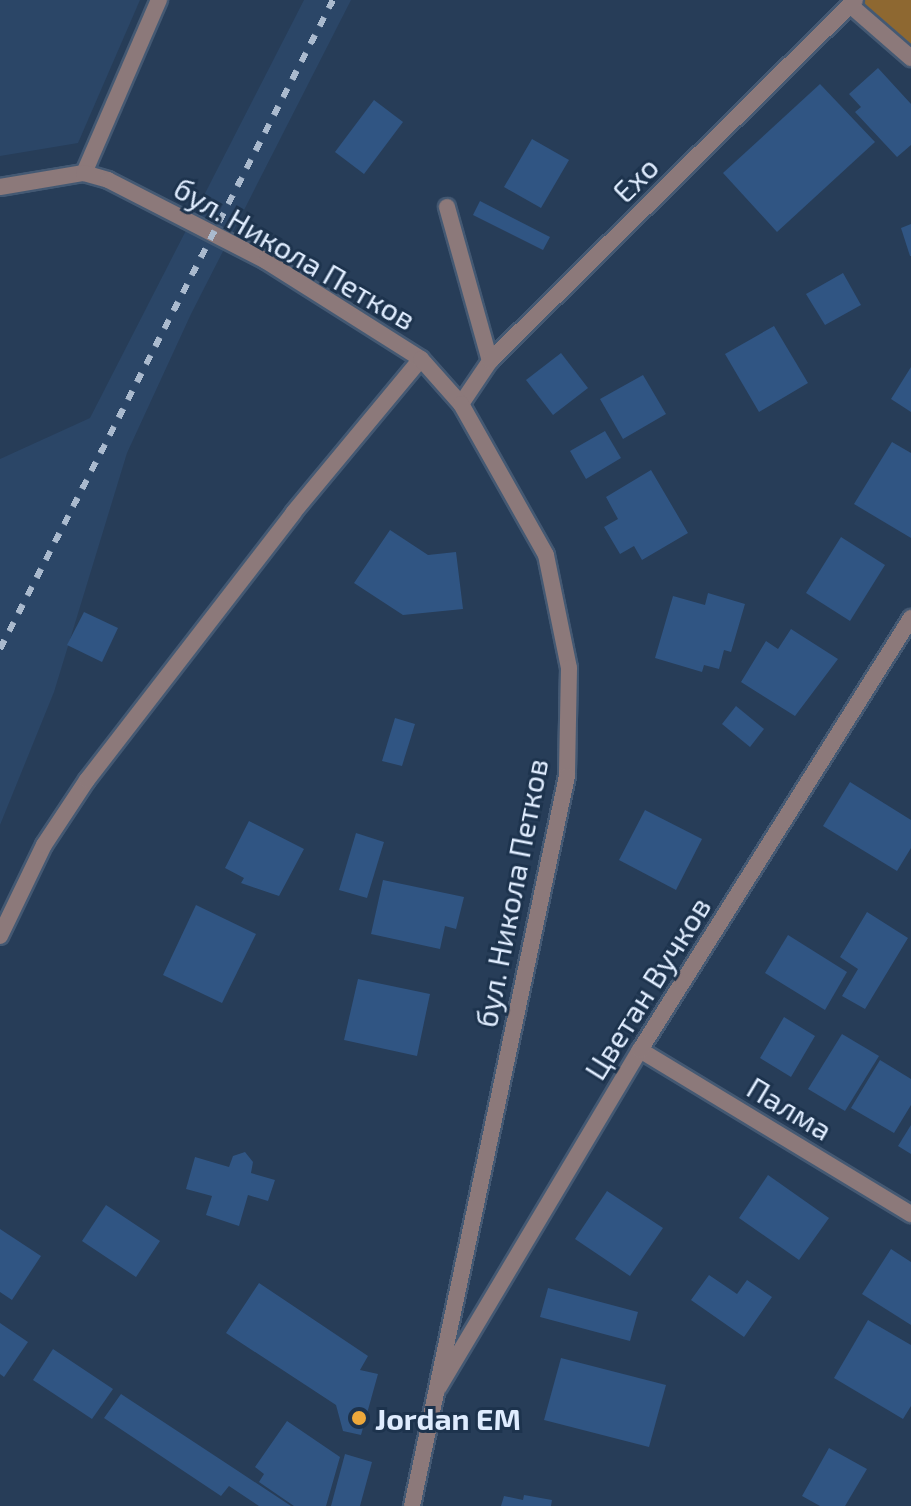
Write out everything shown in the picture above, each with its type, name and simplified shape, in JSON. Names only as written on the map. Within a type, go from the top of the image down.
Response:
[{"type":"street","points":[[0,187],[84,173],[159,0]]},
{"type":"street","points":[[853,2],[911,58]]},
{"type":"street","name":"Ехо","points":[[461,404],[490,361],[853,2]]},
{"type":"street","name":"бул. Никола Петков","points":[[84,173],[266,261],[421,359],[461,404],[546,555],[569,668],[567,760],[412,1506]]},
{"type":"street","points":[[447,207],[490,361]]},
{"type":"street","points":[[0,936],[44,845],[87,780],[293,513],[421,359]]},
{"type":"street","name":"Цветан Вучков","points":[[436,1391],[640,1050],[911,618]]},
{"type":"street","name":"Палма","points":[[640,1050],[911,1214]]},
{"type":"shaded area","points":[[0,0],[140,0],[78,143],[0,156]]},
{"type":"shaded area","points":[[304,0],[351,0],[191,314],[127,453],[54,692],[0,825],[0,459],[90,418]]},
{"type":"shaded area","points":[[863,0],[911,0],[911,53],[857,6]]},
{"type":"building","points":[[878,68],[911,104],[911,145],[897,157],[855,112],[861,107],[849,94]]},
{"type":"building","points":[[820,84],[875,142],[777,232],[723,173]]},
{"type":"building","points":[[374,100],[403,122],[364,174],[335,152]]},
{"type":"building","points":[[532,139],[569,160],[541,208],[504,187]]},
{"type":"building","points":[[480,201],[550,237],[543,250],[473,215]]},
{"type":"building","points":[[911,224],[911,256],[910,256],[901,228]]},
{"type":"building","points":[[843,273],[861,305],[825,325],[806,294]]},
{"type":"building","points":[[774,326],[808,383],[759,412],[725,354]]},
{"type":"building","points":[[561,353],[588,388],[553,415],[526,380]]},
{"type":"building","points":[[911,367],[911,412],[891,399]]},
{"type":"building","points":[[643,375],[666,414],[623,439],[600,399]]},
{"type":"building","points":[[605,431],[621,458],[586,479],[570,451]]},
{"type":"building","points":[[892,442],[911,453],[911,538],[854,504]]},
{"type":"building","points":[[651,470],[688,533],[642,560],[634,546],[620,554],[604,527],[618,519],[606,497]]},
{"type":"building","points":[[390,530],[428,555],[456,552],[463,609],[403,615],[354,583]]},
{"type":"building","points":[[841,537],[885,565],[850,621],[806,593]]},
{"type":"building","points":[[708,593],[745,604],[731,652],[724,650],[719,669],[704,665],[702,672],[655,658],[673,596],[705,605]]},
{"type":"building","points":[[84,612],[118,628],[102,662],[67,645]]},
{"type":"building","points":[[791,629],[838,659],[795,716],[741,682],[766,641],[778,649]]},
{"type":"building","points":[[736,706],[764,729],[750,747],[722,724]]},
{"type":"building","points":[[395,718],[415,724],[402,766],[382,761]]},
{"type":"building","points":[[850,782],[911,820],[911,848],[897,871],[823,826]]},
{"type":"building","points":[[645,810],[702,839],[676,890],[619,860]]},
{"type":"building","points":[[249,821],[304,849],[279,896],[241,883],[244,878],[225,868]]},
{"type":"building","points":[[356,833],[384,842],[367,898],[339,890]]},
{"type":"building","points":[[383,880],[464,897],[456,929],[445,926],[440,949],[371,934]]},
{"type":"building","points":[[196,905],[256,934],[222,1003],[163,975]]},
{"type":"building","points":[[867,912],[908,938],[865,1009],[842,996],[858,969],[840,957]]},
{"type":"building","points":[[788,935],[847,972],[825,1010],[765,973]]},
{"type":"building","points":[[358,979],[430,994],[417,1056],[344,1040]]},
{"type":"building","points":[[784,1017],[815,1036],[791,1077],[760,1058]]},
{"type":"building","points":[[842,1034],[879,1056],[845,1111],[808,1089]]},
{"type":"building","points":[[880,1060],[911,1079],[911,1105],[894,1133],[851,1108]]},
{"type":"building","points":[[911,1125],[911,1154],[898,1146]]},
{"type":"building","points":[[245,1152],[253,1162],[251,1173],[275,1180],[268,1201],[248,1195],[239,1226],[206,1215],[212,1196],[186,1189],[195,1157],[229,1167],[233,1156]]},
{"type":"building","points":[[768,1175],[829,1218],[799,1260],[739,1218]]},
{"type":"building","points":[[607,1191],[663,1228],[630,1276],[575,1239]]},
{"type":"building","points":[[106,1205],[160,1241],[136,1277],[82,1241]]},
{"type":"building","points":[[0,1229],[41,1256],[12,1300],[0,1292]]},
{"type":"building","points":[[891,1249],[911,1262],[911,1325],[862,1294]]},
{"type":"building","points":[[709,1275],[737,1294],[747,1280],[772,1297],[744,1337],[691,1300]]},
{"type":"building","points":[[259,1283],[368,1356],[360,1370],[378,1374],[361,1435],[343,1431],[336,1405],[226,1333]]},
{"type":"building","points":[[548,1288],[638,1312],[630,1341],[540,1317]]},
{"type":"building","points":[[868,1320],[911,1345],[911,1406],[903,1419],[834,1378]]},
{"type":"building","points":[[0,1323],[28,1342],[4,1377],[0,1374]]},
{"type":"building","points":[[53,1349],[113,1389],[92,1419],[33,1380]]},
{"type":"building","points":[[561,1358],[666,1385],[649,1447],[544,1420]]},
{"type":"building","points":[[121,1394],[291,1506],[259,1506],[229,1486],[221,1496],[104,1418]]},
{"type":"building","points":[[287,1421],[340,1457],[326,1506],[294,1506],[259,1482],[264,1474],[255,1467]]},
{"type":"building","points":[[829,1448],[867,1469],[845,1506],[820,1506],[802,1496]]},
{"type":"building","points":[[345,1454],[372,1462],[360,1506],[331,1506]]},
{"type":"building","points":[[524,1495],[552,1500],[551,1506],[501,1506],[504,1496],[523,1500]]},
{"type":"railway","points":[[0,649],[333,0]]},
{"type":"place","name":"Jordan EM","points":[[359,1418]]}]
